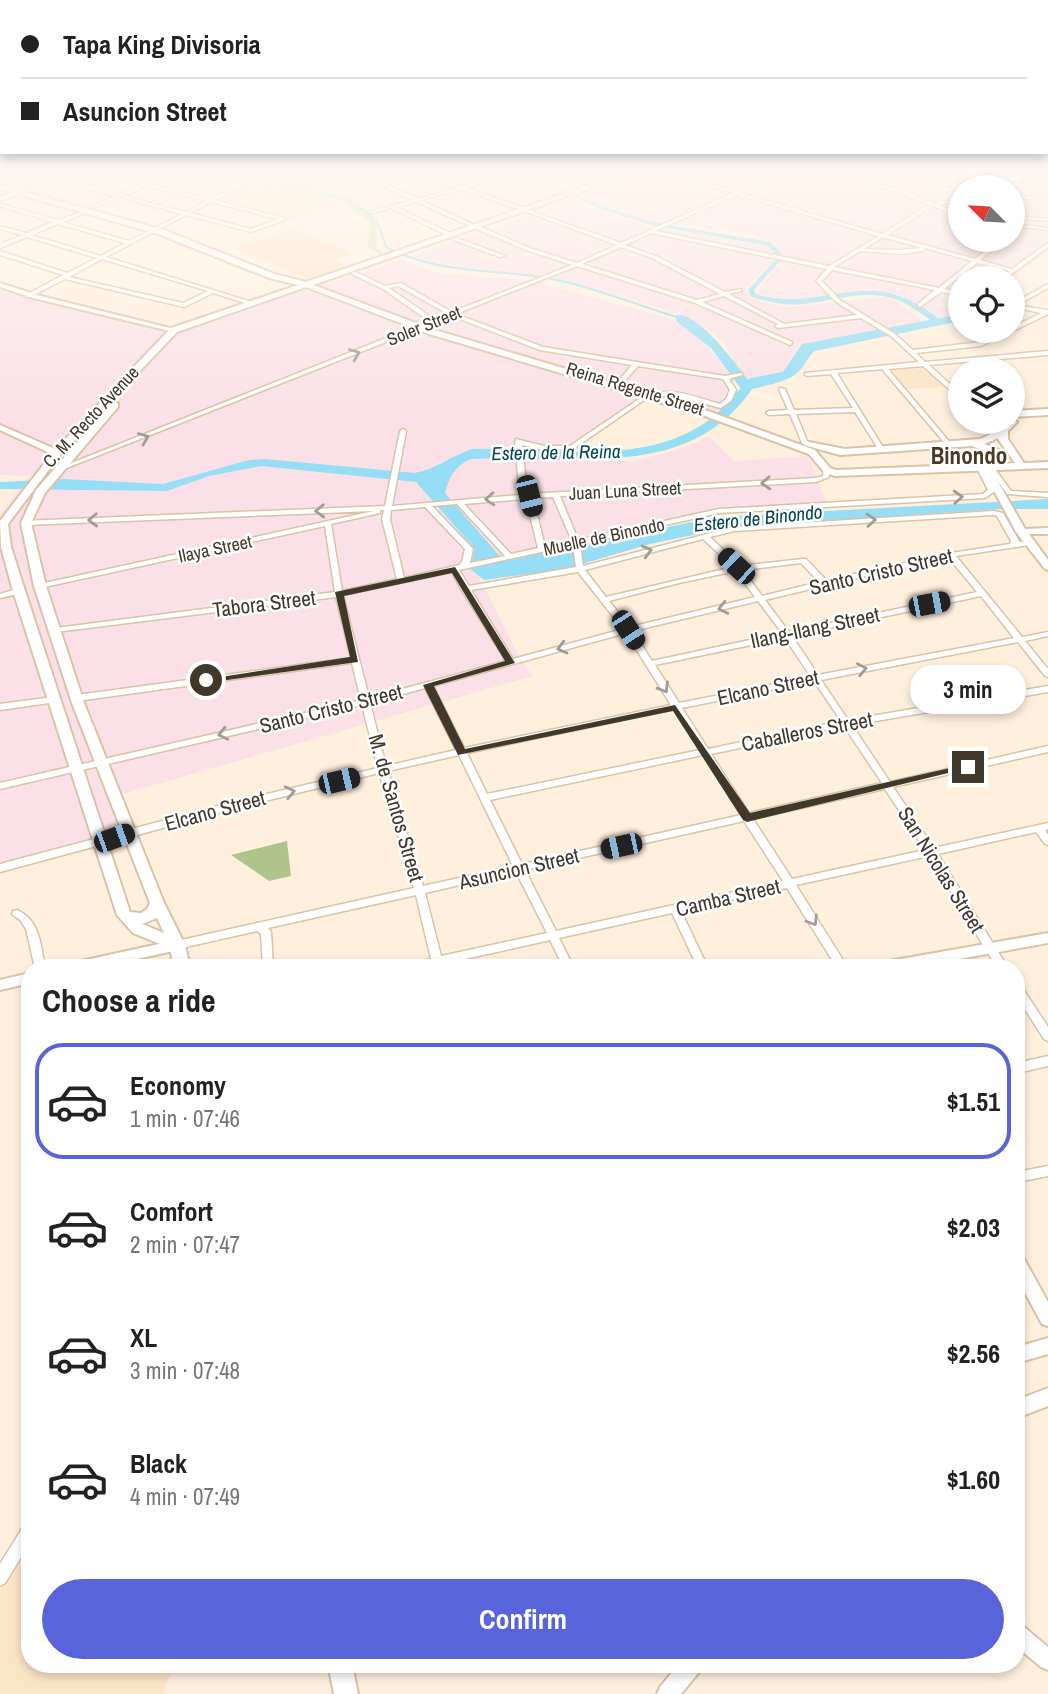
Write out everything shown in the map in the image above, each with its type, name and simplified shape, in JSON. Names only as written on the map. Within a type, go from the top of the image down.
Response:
[{"type":"main road","name":"Reina Regente Street","points":[[211,250],[272,276],[423,327],[727,419],[812,452],[824,465]]},
{"type":"main road","name":"C. M. Recto Avenue","points":[[26,523],[40,492],[171,343],[194,329],[412,250]]},
{"type":"main road","name":"C. M. Recto Avenue","points":[[124,915],[53,700],[1,524],[57,453],[174,330],[252,303],[354,273],[389,258]]},
{"type":"main road","name":"Reina Regente Street","points":[[423,327],[620,383],[650,395]]},
{"type":"main road","points":[[1026,413],[1048,412]]},
{"type":"main road","name":"Reina Regente Street","points":[[727,419],[806,443],[847,452]]},
{"type":"main road","points":[[824,465],[825,456],[847,452],[965,445],[991,440],[998,434]]},
{"type":"main road","points":[[1003,434],[1003,439],[1021,465]]},
{"type":"main road","points":[[965,445],[997,451],[1000,459],[988,469]]},
{"type":"main road","name":"Juan Luna Street","points":[[824,465],[850,475],[1048,465]]},
{"type":"main road","points":[[26,523],[40,586],[77,698],[157,903],[177,945],[180,959]]},
{"type":"main road","points":[[124,915],[133,919],[146,917],[155,910],[157,903]]},
{"type":"main road","points":[[124,915],[138,929],[177,945]]},
{"type":"main road","points":[[342,1673],[346,1694]]},
{"type":"street","points":[[81,250],[252,303]]},
{"type":"street","points":[[29,296],[115,250]]},
{"type":"street","points":[[486,250],[502,256]]},
{"type":"street","points":[[534,250],[697,302],[790,343]]},
{"type":"street","name":"Soler Street","points":[[54,475],[611,250]]},
{"type":"street","points":[[636,250],[783,325]]},
{"type":"street","points":[[738,250],[948,291]]},
{"type":"street","points":[[859,250],[831,267],[818,281],[838,301],[893,335],[948,385]]},
{"type":"street","points":[[860,250],[913,250]]},
{"type":"street","points":[[935,250],[994,266]]},
{"type":"street","points":[[1020,266],[1041,250]]},
{"type":"street","points":[[920,305],[987,252]]},
{"type":"street","points":[[0,253],[65,276],[184,305],[213,291]]},
{"type":"street","points":[[354,273],[385,288],[434,322]]},
{"type":"street","points":[[385,288],[399,284],[454,314],[542,349],[725,378],[740,374]]},
{"type":"street","points":[[0,285],[29,296],[174,330]]},
{"type":"street","points":[[1025,299],[1048,286]]},
{"type":"street","points":[[697,302],[720,293],[739,290]]},
{"type":"street","points":[[1025,308],[1047,313]]},
{"type":"street","points":[[1025,323],[1047,313]]},
{"type":"street","points":[[761,331],[783,325],[863,316]]},
{"type":"street","points":[[913,352],[983,343]]},
{"type":"street","points":[[807,374],[1048,353]]},
{"type":"street","points":[[620,383],[636,364]]},
{"type":"street","points":[[885,369],[950,446]]},
{"type":"street","points":[[834,373],[881,449]]},
{"type":"street","points":[[542,550],[527,496],[518,442],[544,449],[571,448],[650,395],[672,393],[721,406],[729,400],[733,390],[725,378]]},
{"type":"street","points":[[782,389],[806,443]]},
{"type":"street","points":[[769,414],[858,410]]},
{"type":"street","points":[[0,427],[57,453]]},
{"type":"street","points":[[401,581],[387,529],[391,481],[403,431]]},
{"type":"street","points":[[991,440],[993,434]]},
{"type":"street","name":"Juan Luna Street","points":[[26,523],[388,508],[527,496],[816,480],[826,477],[824,465]]},
{"type":"street","points":[[988,469],[1009,493],[1048,495]]},
{"type":"street","points":[[988,469],[1019,528],[1048,567]]},
{"type":"street","name":"Muelle de Binondo","points":[[510,557],[576,545],[719,511],[985,496],[992,491],[981,470],[988,469]]},
{"type":"street","points":[[556,495],[576,545],[580,567],[628,630],[675,708],[837,959]]},
{"type":"street","points":[[457,501],[510,557]]},
{"type":"street","points":[[428,505],[469,549],[467,563],[458,569],[465,589],[510,663]]},
{"type":"street","name":"Ilaya Street","points":[[40,586],[328,525],[388,508]]},
{"type":"street","name":"Muelle de Binondo","points":[[465,589],[580,567],[734,530],[993,513],[1000,515],[1015,541],[1013,546]]},
{"type":"street","name":"M. de Santos Street","points":[[328,525],[339,594],[355,660],[383,771],[421,891],[437,959]]},
{"type":"street","points":[[1019,528],[1048,531]]},
{"type":"street","name":"San Nicolas Street","points":[[705,536],[736,566],[786,633],[932,852],[997,959]]},
{"type":"street","name":"Santo Cristo Street","points":[[0,786],[366,702],[628,630],[951,555],[1029,543]]},
{"type":"street","points":[[951,555],[1048,674]]},
{"type":"street","name":"Tabora Street","points":[[56,631],[339,594],[510,557]]},
{"type":"street","points":[[604,600],[736,566],[803,561],[825,585]]},
{"type":"street","points":[[0,596],[19,591]]},
{"type":"street","name":"Ilang-Ilang Street","points":[[649,664],[981,594]]},
{"type":"street","name":"Elcano Street","points":[[0,868],[99,844],[129,833],[273,795],[817,678],[1048,634]]},
{"type":"street","points":[[77,698],[355,660]]},
{"type":"street","points":[[428,685],[564,959]]},
{"type":"street","name":"Caballeros Street","points":[[484,798],[846,723],[1048,689]]},
{"type":"street","points":[[0,707],[53,700]]},
{"type":"street","name":"Asuncion Street","points":[[113,959],[1048,748]]},
{"type":"street","points":[[1043,827],[1048,842]]},
{"type":"street","name":"Camba Street","points":[[467,959],[1043,827]]},
{"type":"street","points":[[676,910],[699,959]]},
{"type":"street","points":[[17,914],[25,917],[30,924],[38,959]]},
{"type":"street","points":[[259,927],[266,932],[268,959]]},
{"type":"street","points":[[926,959],[1048,938]]},
{"type":"street","points":[[0,985],[21,980]]},
{"type":"street","points":[[1025,1001],[1048,1036]]},
{"type":"street","points":[[1025,1066],[1048,1061]]},
{"type":"street","points":[[1025,1175],[1048,1171]]},
{"type":"street","points":[[1025,1276],[1048,1318]]},
{"type":"street","points":[[1025,1353],[1048,1346]]},
{"type":"street","points":[[1025,1406],[1048,1397]]},
{"type":"street","points":[[0,1578],[21,1544]]},
{"type":"street","points":[[1025,1641],[1048,1660]]},
{"type":"street","points":[[667,1694],[685,1673]]},
{"type":"shaded area","points":[[241,250],[343,250],[352,254],[335,260],[347,265],[308,279]]},
{"type":"shaded area","points":[[428,250],[771,250],[775,259],[744,291],[770,304],[791,307],[884,297],[896,301],[925,323],[802,344],[783,372],[750,378],[741,375],[722,339],[693,321],[663,309],[554,277],[433,265],[410,256]]},
{"type":"shaded area","points":[[780,250],[1048,250],[1025,268],[1025,266],[948,266],[948,316],[938,318],[903,297],[877,292],[773,301],[756,293],[781,260]]},
{"type":"shaded area","points":[[402,260],[437,273],[526,280],[666,317],[699,334],[733,379],[736,395],[720,412],[511,351],[648,392],[566,460],[635,461],[683,448],[709,436],[734,461],[808,456],[828,507],[714,513],[506,558],[475,569],[520,658],[533,676],[116,796],[132,841],[0,869],[0,514],[29,476],[0,475],[0,286],[174,331],[294,286],[416,323],[317,287]]},
{"type":"shaded area","points":[[925,366],[944,387],[907,389],[889,370]]},
{"type":"shaded area","points":[[16,1564],[21,1566],[21,1673],[171,1673],[162,1694],[0,1694],[0,1592]]},
{"type":"green space","points":[[287,841],[291,876],[269,881],[231,855]]},
{"type":"water","points":[[948,316],[948,323],[815,351],[791,377],[752,389],[725,419],[694,439],[660,451],[586,459],[471,459],[454,472],[445,493],[504,561],[716,517],[1048,499],[1048,509],[1000,509],[731,527],[650,544],[565,569],[484,580],[470,569],[475,549],[416,482],[261,466],[209,476],[167,491],[0,489],[0,482],[62,479],[163,484],[249,460],[265,459],[415,473],[430,469],[472,449],[589,452],[647,446],[674,439],[700,426],[721,410],[750,378],[783,372],[802,344]]},
{"type":"waterway","points":[[393,250],[446,266],[564,281],[680,318]]},
{"type":"waterway","points":[[776,250],[778,260],[751,290],[753,295],[786,303],[867,293],[884,294],[905,301],[938,321]]},
{"type":"waterway","points":[[680,318],[715,345],[746,386]]},
{"type":"district","name":"Binondo","points":[[969,456]]},
{"type":"route","points":[[206,680],[355,660],[339,594],[455,570],[510,663],[428,685],[462,753],[675,708],[747,818],[968,767]]},
{"type":"water label","name":"Estero de la Reina","points":[[556,452]]},
{"type":"water label","name":"Estero de Binondo","points":[[758,518]]}]
